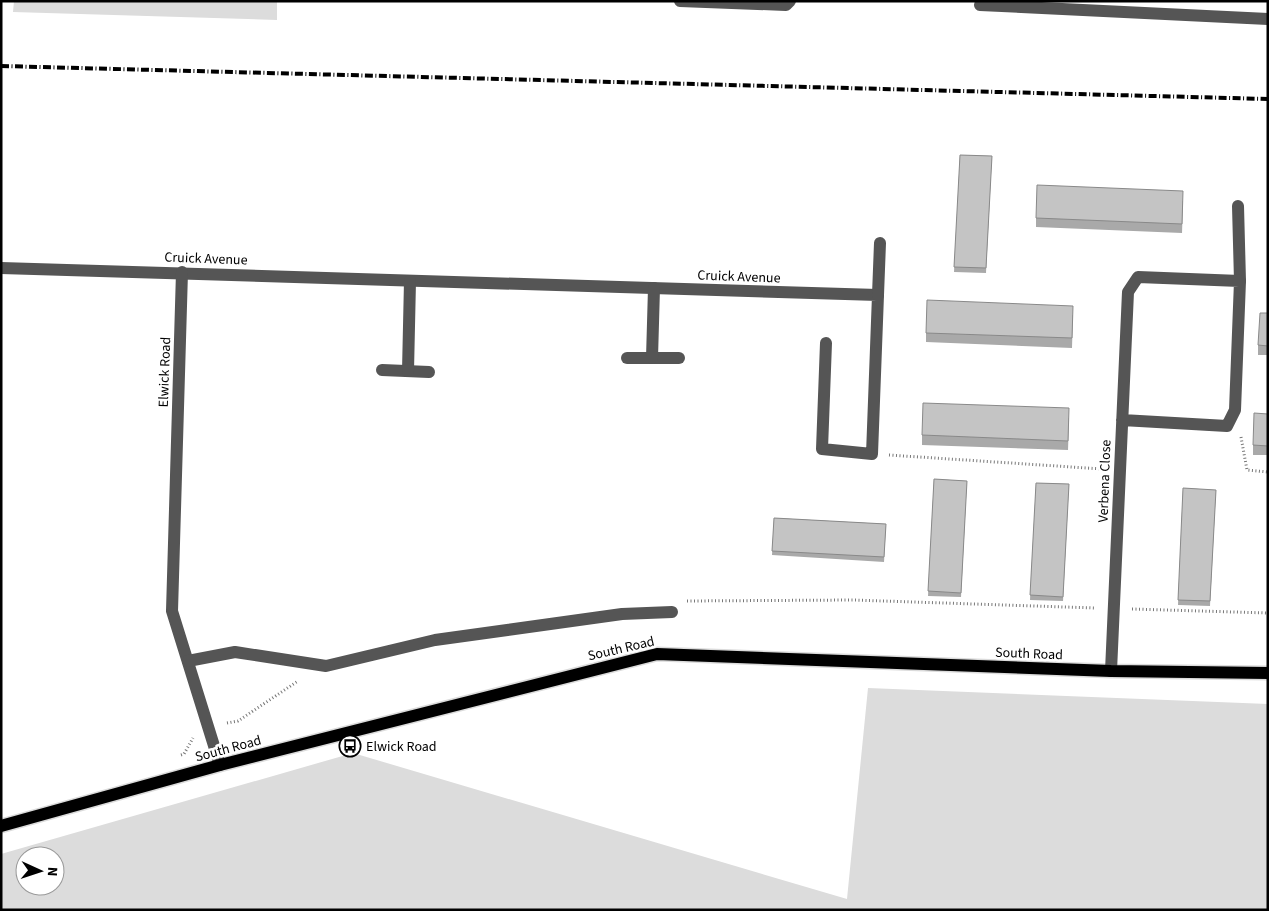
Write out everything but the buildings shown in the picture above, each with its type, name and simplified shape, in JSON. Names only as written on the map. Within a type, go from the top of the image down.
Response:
[{"type":"main road","name":"South Road","points":[[1,826],[220,765],[657,654],[1111,671],[1268,674]]},
{"type":"street","points":[[680,1],[786,5],[790,1]]},
{"type":"street","points":[[980,5],[1149,7],[1268,19]]},
{"type":"street","points":[[1122,420],[1227,426],[1235,410],[1240,281],[1238,206]]},
{"type":"street","points":[[826,343],[822,450],[872,454],[880,243]]},
{"type":"street","name":"Cruick Avenue","points":[[1,268],[182,272],[878,295]]},
{"type":"street","name":"Elwick Road","points":[[182,272],[172,611],[220,765]]},
{"type":"street","name":"Verbena Close","points":[[1111,671],[1128,292],[1138,277],[1240,281]]},
{"type":"street","points":[[408,371],[410,281]]},
{"type":"street","points":[[652,358],[654,288]]},
{"type":"street","points":[[627,358],[679,358]]},
{"type":"street","points":[[382,370],[429,372]]},
{"type":"street","name":"South Road","points":[[188,661],[235,652],[326,666],[435,640],[622,614],[672,612]]},
{"type":"path","points":[[1235,410],[1247,470],[1268,472]]},
{"type":"path","points":[[872,454],[1120,470]]},
{"type":"path","points":[[672,612],[672,602],[853,600],[1268,613]]},
{"type":"path","points":[[175,758],[184,754],[197,731],[238,721],[307,675],[326,666]]},
{"type":"shaded area","points":[[14,1],[277,1],[277,20],[13,12]]},
{"type":"shaded area","points":[[868,688],[1268,704],[1268,910],[1,910],[1,854],[15,850],[15,896],[65,896],[65,846],[29,846],[353,753],[847,899]]},
{"type":"railway","points":[[1,66],[1268,99]]},
{"type":"place","name":"Elwick Road","points":[[350,746]]}]
